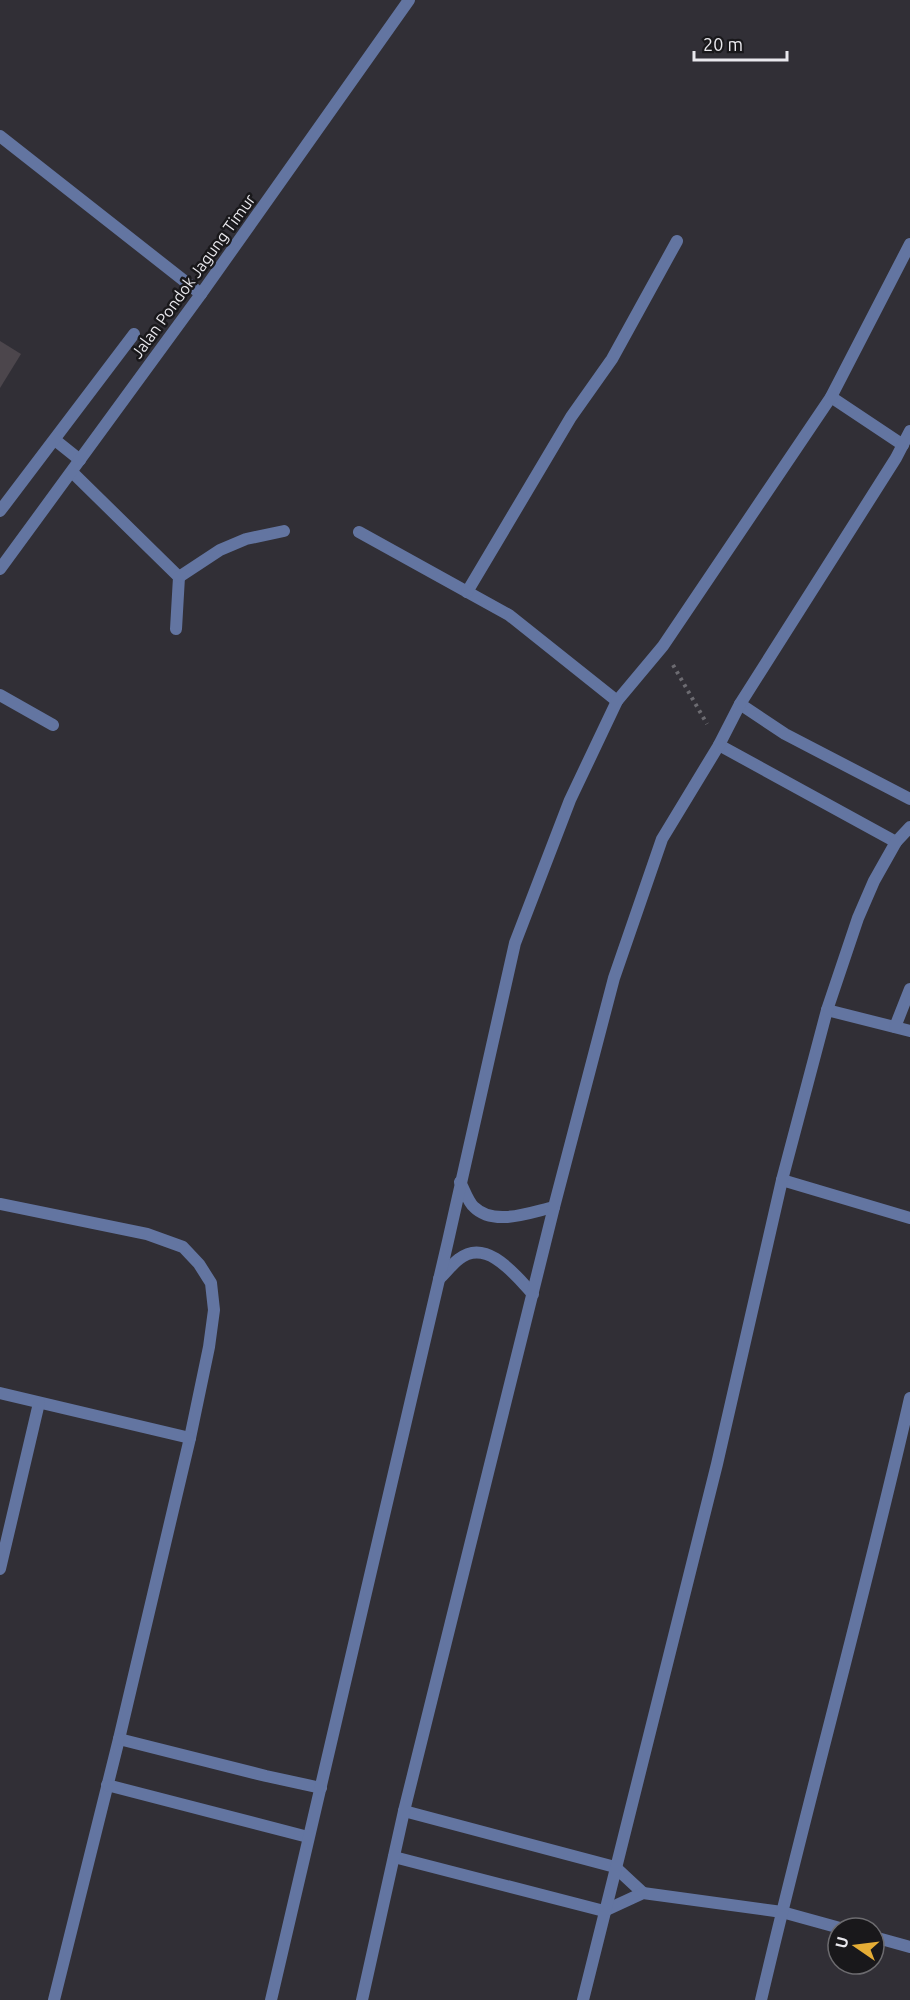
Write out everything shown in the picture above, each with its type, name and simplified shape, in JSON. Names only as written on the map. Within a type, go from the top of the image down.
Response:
[{"type":"street","name":"Jalan Pondok Jagung Timur","points":[[0,569],[201,294],[409,0]]},
{"type":"street","points":[[0,136],[201,294]]},
{"type":"street","points":[[468,592],[571,417],[612,359],[677,241]]},
{"type":"street","points":[[271,2000],[515,943],[570,800],[617,701],[663,646],[831,397],[910,244]]},
{"type":"street","points":[[0,511],[134,334]]},
{"type":"street","points":[[831,397],[903,445]]},
{"type":"street","points":[[362,2000],[404,1811],[554,1207],[614,978],[662,839],[719,745],[740,704],[910,431]]},
{"type":"street","points":[[55,440],[80,460]]},
{"type":"street","points":[[72,472],[179,577],[176,629]]},
{"type":"street","points":[[179,577],[246,539],[284,531]]},
{"type":"street","points":[[359,532],[509,615],[617,701]]},
{"type":"street","points":[[0,695],[53,725]]},
{"type":"street","points":[[740,704],[785,734],[910,799]]},
{"type":"street","points":[[719,745],[896,842]]},
{"type":"street","points":[[583,2000],[717,1464],[782,1180],[827,1010],[858,918],[874,881],[896,842],[910,827]]},
{"type":"street","points":[[895,1027],[910,989]]},
{"type":"street","points":[[827,1010],[910,1031]]},
{"type":"street","points":[[782,1180],[910,1218]]},
{"type":"street","points":[[460,1182],[474,1207],[488,1215],[506,1217],[554,1207]]},
{"type":"street","points":[[0,1204],[147,1234],[183,1247],[199,1264],[211,1283],[214,1310],[209,1347],[190,1438],[120,1739],[54,2000]]},
{"type":"street","points":[[438,1280],[470,1252],[486,1254],[505,1264],[532,1294]]},
{"type":"street","points":[[0,1393],[190,1438]]},
{"type":"street","points":[[761,2000],[876,1548],[910,1398]]},
{"type":"street","points":[[0,1569],[39,1403]]},
{"type":"street","points":[[120,1739],[321,1788]]},
{"type":"street","points":[[107,1785],[309,1837]]},
{"type":"street","points":[[404,1811],[615,1867],[643,1893]]},
{"type":"street","points":[[394,1857],[604,1911],[643,1893],[782,1912],[826,1924]]},
{"type":"street","points":[[886,1940],[910,1947]]},
{"type":"path","points":[[663,646],[719,745]]},
{"type":"building","points":[[0,341],[21,354],[0,388]]}]
